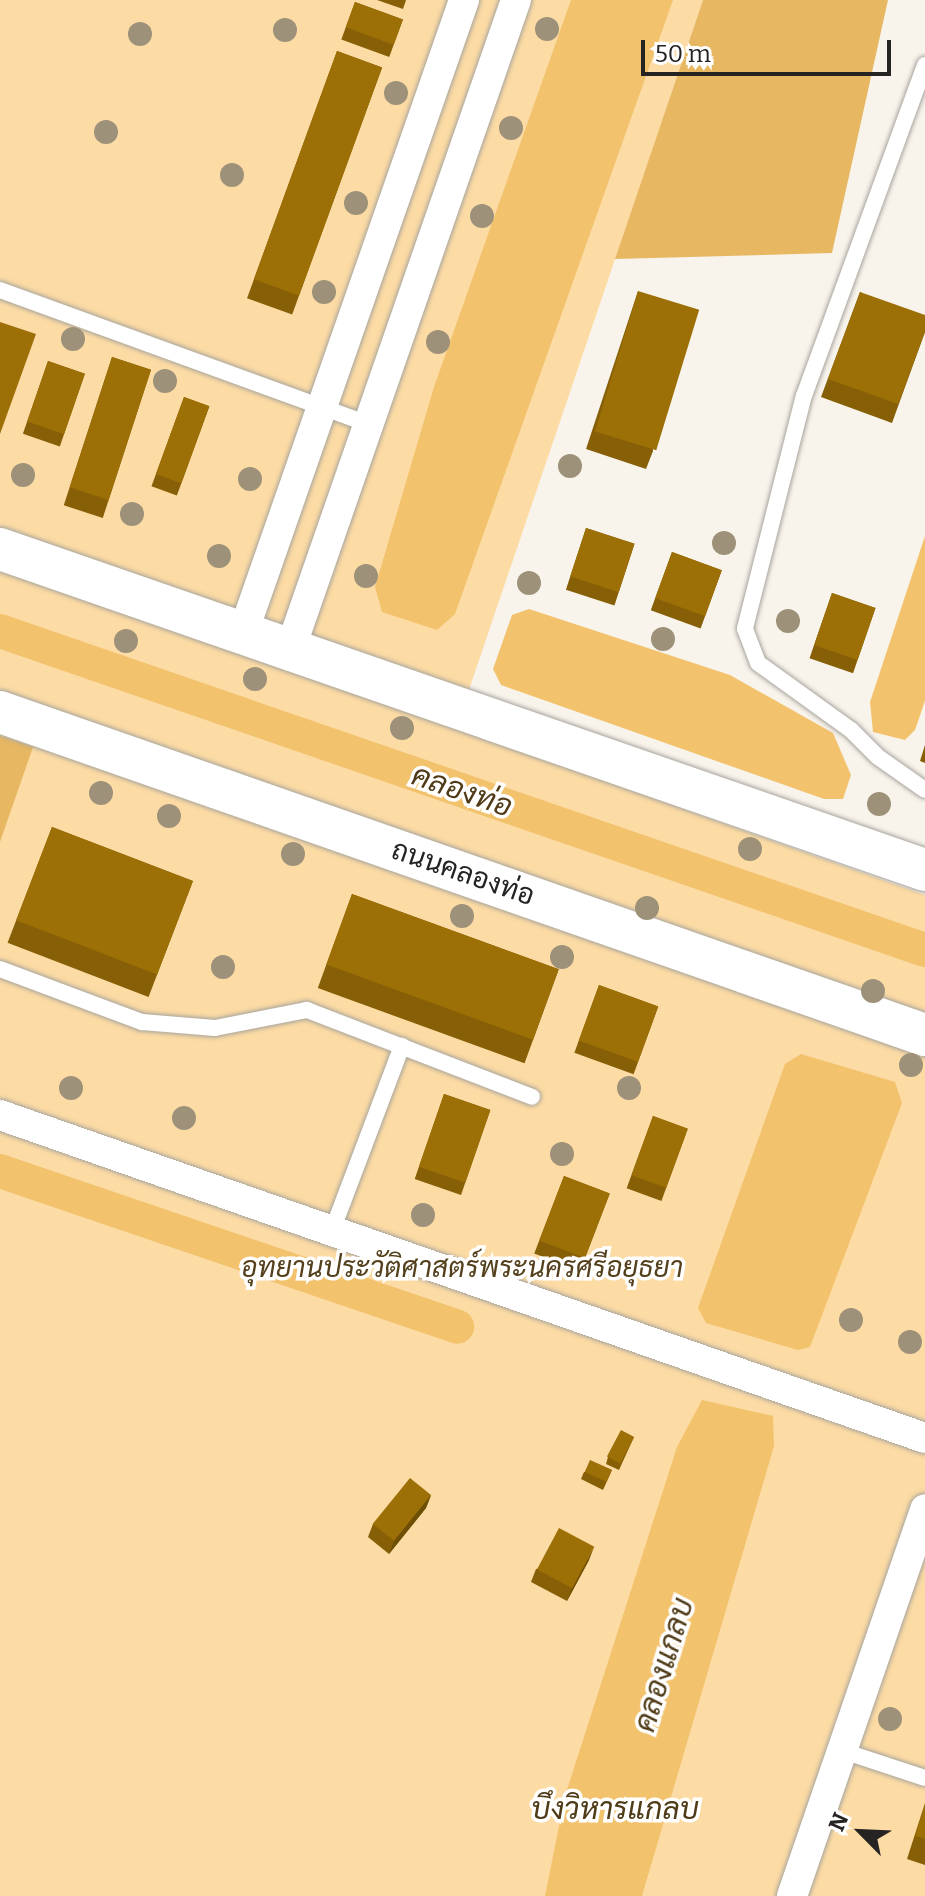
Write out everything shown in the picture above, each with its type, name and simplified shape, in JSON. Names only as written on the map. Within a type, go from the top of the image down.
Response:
[{"type":"street","points":[[243,633],[464,0]]},
{"type":"street","points":[[290,650],[516,0]]},
{"type":"street","points":[[0,549],[925,870]]},
{"type":"street","name":"ถนนคลองท่อ","points":[[0,712],[925,1035]]},
{"type":"street","points":[[0,1115],[925,1438]]},
{"type":"street","points":[[792,1896],[925,1509]]},
{"type":"lane","points":[[925,65],[804,395],[745,629],[758,663],[851,730],[889,767],[925,790]]},
{"type":"lane","points":[[0,290],[368,424]]},
{"type":"lane","points":[[0,969],[142,1022],[215,1028],[307,1010],[532,1097]]},
{"type":"lane","points":[[332,1231],[402,1046]]},
{"type":"lane","points":[[840,1750],[925,1778]]},
{"type":"green space","name":"อุทยานประวัติศาสตร์พระนครศรีอยุธยา","points":[[0,0],[703,0],[456,728],[925,895],[925,1896],[0,1896]]},
{"type":"shaded area","points":[[703,0],[888,0],[832,253],[615,259]]},
{"type":"shaded area","points":[[0,736],[33,747],[0,842]]},
{"type":"water","points":[[571,0],[673,0],[455,614],[437,630],[382,612],[375,587],[434,387]]},
{"type":"water","points":[[925,536],[925,701],[915,730],[905,740],[873,732],[870,702]]},
{"type":"water","points":[[529,609],[730,675],[833,733],[851,775],[843,799],[824,799],[501,685],[493,669],[512,615]]},
{"type":"water","points":[[801,1054],[895,1082],[902,1103],[810,1347],[798,1350],[706,1323],[698,1308],[785,1064]]},
{"type":"water","name":"บึงวิหารแกลบ","points":[[702,1400],[773,1416],[774,1446],[642,1896],[545,1896],[565,1796],[677,1447]]},
{"type":"building","points":[[355,2],[403,19],[394,45],[346,27]]},
{"type":"building","points":[[337,51],[382,67],[299,296],[254,279]]},
{"type":"building","points":[[638,291],[699,310],[656,450],[595,432]]},
{"type":"building","points":[[860,292],[925,315],[925,332],[898,404],[828,379]]},
{"type":"building","points":[[0,322],[36,334],[0,434]]},
{"type":"building","points":[[112,357],[151,370],[109,500],[70,487]]},
{"type":"building","points":[[48,361],[85,374],[64,434],[27,422]]},
{"type":"building","points":[[184,397],[209,406],[181,483],[156,474]]},
{"type":"building","points":[[586,528],[635,544],[619,592],[570,577]]},
{"type":"building","points":[[672,552],[722,570],[705,616],[655,598]]},
{"type":"building","points":[[832,593],[875,608],[858,660],[814,645]]},
{"type":"building","points":[[52,827],[193,881],[157,974],[16,920]]},
{"type":"building","points":[[352,894],[559,969],[533,1040],[326,964]]},
{"type":"building","points":[[599,985],[658,1007],[638,1062],[579,1040]]},
{"type":"building","points":[[444,1094],[490,1110],[465,1183],[419,1167]]},
{"type":"building","points":[[653,1116],[688,1129],[666,1188],[631,1175]]},
{"type":"building","points":[[564,1176],[610,1194],[585,1258],[539,1240]]},
{"type":"building","points":[[621,1430],[634,1437],[620,1464],[607,1456]]},
{"type":"building","points":[[590,1460],[612,1470],[607,1482],[585,1472]]},
{"type":"building","points":[[410,1478],[431,1495],[394,1541],[373,1524]]},
{"type":"building","points":[[559,1528],[594,1547],[572,1588],[537,1569]]},
{"type":"building","points":[[925,1805],[925,1839],[915,1836]]},
{"type":"waterway","name":"คลองท่อ","points":[[0,631],[925,950]]},
{"type":"waterway","points":[[0,1171],[457,1327]]},
{"type":"water label","name":"คลองแกลบ","points":[[664,1665]]}]
